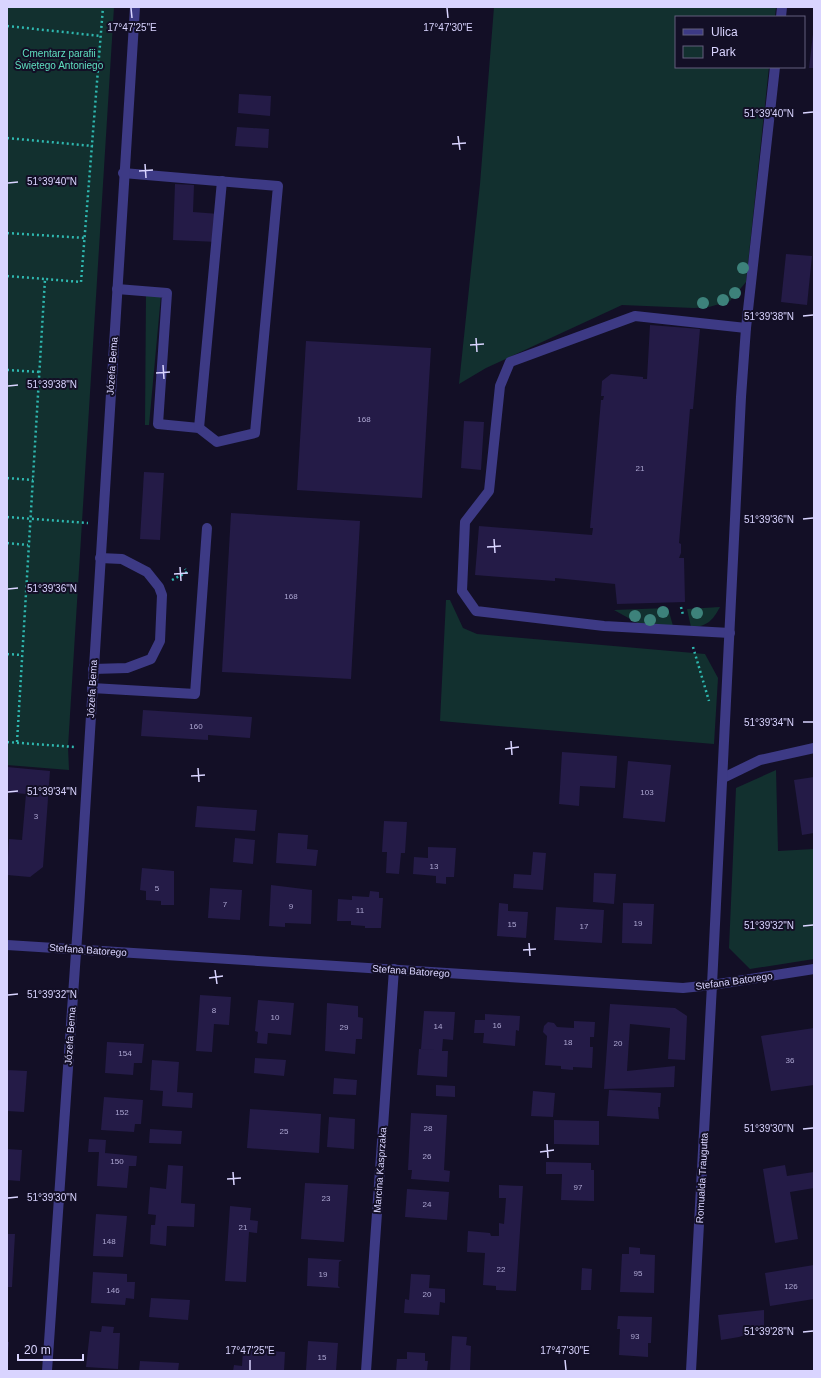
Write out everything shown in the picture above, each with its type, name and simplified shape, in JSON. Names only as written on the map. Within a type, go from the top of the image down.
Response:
[{"type":"street","name":"Józefa Bema","points":[[47,1371],[76,950],[123,173],[135,7]]},
{"type":"street","name":"Romualda Traugutta","points":[[691,1371],[723,778],[741,397],[746,328],[775,68]]},
{"type":"street","points":[[117,289],[167,294],[158,424],[199,428],[217,442],[255,434],[278,186],[123,173]]},
{"type":"street","points":[[199,428],[222,181]]},
{"type":"street","points":[[730,633],[604,626],[476,611],[462,591],[465,522],[489,491],[500,386],[510,362],[635,316],[746,328]]},
{"type":"street","points":[[92,688],[196,694],[207,528]]},
{"type":"street","points":[[93,669],[127,668],[151,659],[160,641],[162,595],[159,587],[148,572],[122,559],[100,558]]},
{"type":"street","points":[[723,778],[760,760],[814,748]]},
{"type":"street","name":"Stefana Batorego","points":[[7,945],[683,988],[814,969]]},
{"type":"street","name":"Marcina Kasprzaka","points":[[366,1371],[394,969]]},
{"type":"path","points":[[7,276],[81,282],[103,7]]},
{"type":"path","points":[[7,26],[101,36]]},
{"type":"path","points":[[7,138],[93,146]]},
{"type":"path","points":[[7,233],[85,238]]},
{"type":"path","points":[[17,742],[28,545],[46,279]]},
{"type":"path","points":[[7,370],[40,372]]},
{"type":"path","points":[[7,478],[33,480]]},
{"type":"path","points":[[7,516],[102,525]]},
{"type":"path","points":[[7,544],[28,545]]},
{"type":"path","points":[[159,587],[188,572],[185,569]]},
{"type":"path","points":[[681,607],[710,707]]},
{"type":"path","points":[[7,654],[22,654]]},
{"type":"path","points":[[7,742],[88,748]]},
{"type":"green space","name":"Cmentarz parafii Świętego Antoniego","points":[[7,7],[114,7],[68,747],[69,770],[7,765]]},
{"type":"green space","points":[[494,7],[776,7],[775,16],[675,16],[675,68],[769,68],[746,282],[730,301],[709,307],[694,308],[622,305],[486,368],[459,384],[480,184]]},
{"type":"green space","points":[[146,295],[161,295],[149,425],[145,425]]},
{"type":"green space","points":[[446,600],[450,600],[463,628],[477,634],[705,654],[718,678],[714,744],[440,721]]},
{"type":"green space","points":[[720,607],[715,616],[709,622],[701,626],[691,627],[687,609]]},
{"type":"green space","points":[[668,608],[673,626],[641,625],[614,610]]},
{"type":"green space","points":[[776,770],[778,851],[814,849],[814,959],[750,969],[729,948],[736,788]]},
{"type":"building","points":[[813,34],[814,68],[809,68]]},
{"type":"building","points":[[239,94],[271,96],[270,116],[238,113]]},
{"type":"building","points":[[237,127],[269,129],[268,148],[235,146]]},
{"type":"building","points":[[175,184],[194,185],[193,212],[219,214],[218,242],[173,240]]},
{"type":"building","points":[[786,254],[812,256],[807,305],[781,302]]},
{"type":"building","points":[[650,325],[700,329],[693,409],[690,409],[679,543],[681,544],[681,553],[679,558],[684,558],[685,602],[617,604],[615,584],[555,578],[555,581],[475,575],[479,526],[592,535],[593,528],[590,528],[601,400],[603,400],[604,396],[601,396],[602,381],[611,374],[643,377],[643,379],[647,379]]},
{"type":"building","points":[[306,341],[431,348],[422,498],[297,490]]},
{"type":"building","points":[[464,421],[484,422],[481,470],[461,468]]},
{"type":"building","points":[[144,472],[164,473],[160,540],[140,539]]},
{"type":"building","points":[[231,513],[360,521],[351,679],[222,672]]},
{"type":"building","points":[[143,710],[252,717],[250,738],[208,735],[208,740],[141,736]]},
{"type":"building","points":[[562,752],[617,756],[615,788],[580,786],[579,806],[559,804]]},
{"type":"building","points":[[628,761],[671,765],[665,822],[623,818]]},
{"type":"building","points":[[7,767],[50,771],[43,867],[30,877],[7,875],[9,839],[22,840],[26,794],[7,792]]},
{"type":"building","points":[[814,777],[814,833],[802,835],[794,780]]},
{"type":"building","points":[[197,806],[257,810],[255,831],[195,827]]},
{"type":"building","points":[[384,821],[407,822],[405,853],[401,853],[399,874],[386,873],[387,852],[382,852]]},
{"type":"building","points":[[278,833],[308,835],[307,849],[318,850],[316,866],[276,863]]},
{"type":"building","points":[[235,838],[255,840],[253,864],[233,862]]},
{"type":"building","points":[[428,847],[456,848],[454,877],[446,877],[446,884],[436,883],[436,876],[413,874],[414,857],[428,858]]},
{"type":"building","points":[[533,852],[546,853],[543,890],[513,888],[514,874],[531,875]]},
{"type":"building","points":[[142,868],[174,871],[174,905],[161,905],[161,901],[146,900],[146,891],[140,890]]},
{"type":"building","points":[[594,873],[616,874],[614,904],[593,902]]},
{"type":"building","points":[[271,885],[312,890],[311,924],[285,923],[285,927],[269,926]]},
{"type":"building","points":[[210,888],[242,890],[240,920],[208,918]]},
{"type":"building","points":[[370,891],[379,892],[379,898],[383,898],[381,928],[365,928],[365,926],[351,925],[351,921],[337,921],[338,899],[352,900],[352,896],[369,897]]},
{"type":"building","points":[[499,903],[508,904],[508,911],[528,912],[526,938],[497,936]]},
{"type":"building","points":[[623,903],[654,904],[652,944],[622,943]]},
{"type":"building","points":[[556,907],[604,910],[602,943],[554,940]]},
{"type":"building","points":[[200,995],[231,997],[229,1025],[214,1024],[212,1052],[196,1051]]},
{"type":"building","points":[[258,1000],[294,1003],[291,1035],[268,1033],[267,1044],[257,1043],[258,1032],[255,1031]]},
{"type":"building","points":[[327,1003],[358,1006],[358,1017],[363,1018],[362,1039],[356,1039],[355,1054],[325,1051]]},
{"type":"building","points":[[610,1004],[675,1008],[687,1016],[685,1060],[668,1059],[670,1028],[630,1024],[627,1071],[675,1066],[674,1087],[604,1089]]},
{"type":"building","points":[[424,1011],[455,1012],[453,1040],[443,1039],[442,1051],[448,1051],[447,1077],[417,1075],[419,1049],[439,1050],[421,1049]]},
{"type":"building","points":[[485,1014],[520,1016],[519,1031],[516,1030],[515,1046],[483,1043],[484,1033],[474,1033],[475,1020],[485,1020]]},
{"type":"building","points":[[574,1021],[595,1022],[594,1037],[590,1037],[590,1047],[593,1047],[592,1068],[573,1067],[573,1070],[561,1069],[561,1066],[545,1065],[547,1036],[543,1032],[544,1026],[548,1022],[554,1023],[557,1027],[574,1028]]},
{"type":"building","points":[[814,1028],[814,1085],[771,1091],[761,1036]]},
{"type":"building","points":[[107,1042],[144,1044],[142,1063],[134,1063],[133,1075],[105,1073]]},
{"type":"building","points":[[255,1058],[286,1060],[284,1076],[254,1073]]},
{"type":"building","points":[[152,1060],[179,1062],[177,1092],[193,1093],[192,1108],[162,1106],[163,1091],[150,1090]]},
{"type":"building","points":[[7,1070],[27,1071],[24,1112],[7,1111]]},
{"type":"building","points":[[334,1078],[357,1080],[356,1095],[333,1094]]},
{"type":"building","points":[[436,1085],[455,1086],[455,1097],[436,1096]]},
{"type":"building","points":[[609,1090],[661,1093],[660,1107],[658,1107],[659,1119],[607,1116]]},
{"type":"building","points":[[533,1091],[555,1093],[553,1117],[531,1116]]},
{"type":"building","points":[[104,1097],[143,1100],[141,1124],[135,1124],[134,1132],[101,1130]]},
{"type":"building","points":[[250,1109],[321,1114],[319,1153],[247,1148]]},
{"type":"building","points":[[411,1113],[447,1115],[444,1170],[450,1171],[449,1182],[411,1179],[412,1170],[408,1170]]},
{"type":"building","points":[[329,1117],[355,1119],[354,1149],[327,1147]]},
{"type":"building","points":[[554,1120],[599,1121],[599,1145],[554,1144]]},
{"type":"building","points":[[150,1129],[182,1131],[181,1144],[149,1143]]},
{"type":"building","points":[[89,1139],[106,1140],[105,1153],[137,1156],[136,1166],[129,1166],[127,1188],[97,1186],[99,1152],[88,1152]]},
{"type":"building","points":[[7,1149],[22,1150],[20,1181],[7,1180]]},
{"type":"building","points":[[546,1162],[591,1163],[591,1170],[594,1170],[594,1201],[561,1200],[562,1174],[546,1174]]},
{"type":"building","points":[[168,1165],[183,1166],[181,1203],[195,1204],[194,1227],[167,1226],[166,1246],[150,1244],[151,1225],[155,1225],[156,1215],[148,1214],[150,1187],[166,1189]]},
{"type":"building","points":[[785,1165],[787,1176],[814,1172],[814,1188],[790,1192],[798,1239],[775,1243],[763,1169]]},
{"type":"building","points":[[305,1183],[348,1185],[344,1242],[301,1239]]},
{"type":"building","points":[[499,1185],[523,1186],[516,1291],[496,1290],[496,1286],[483,1285],[485,1253],[467,1252],[468,1231],[490,1233],[491,1236],[499,1236],[499,1223],[504,1224],[506,1198],[499,1198]]},
{"type":"building","points":[[407,1189],[449,1192],[447,1220],[405,1217]]},
{"type":"building","points":[[230,1206],[251,1208],[250,1220],[258,1221],[257,1233],[249,1232],[246,1282],[225,1281]]},
{"type":"building","points":[[96,1214],[127,1216],[123,1257],[93,1256]]},
{"type":"building","points":[[7,1234],[15,1234],[12,1287],[7,1287]]},
{"type":"building","points":[[629,1247],[640,1248],[640,1254],[655,1255],[654,1293],[620,1292],[622,1254],[629,1254]]},
{"type":"building","points":[[308,1258],[342,1260],[339,1262],[338,1286],[340,1288],[307,1286]]},
{"type":"building","points":[[814,1265],[814,1299],[770,1306],[765,1273]]},
{"type":"building","points":[[582,1268],[592,1269],[591,1290],[581,1290]]},
{"type":"building","points":[[93,1272],[127,1274],[127,1282],[135,1282],[134,1299],[126,1298],[125,1305],[91,1303]]},
{"type":"building","points":[[411,1274],[430,1275],[429,1288],[445,1289],[445,1303],[440,1302],[439,1315],[404,1313],[405,1299],[409,1300]]},
{"type":"building","points":[[151,1298],[190,1300],[188,1320],[149,1317]]},
{"type":"building","points":[[764,1310],[764,1328],[739,1337],[721,1340],[718,1315]]},
{"type":"building","points":[[618,1316],[652,1317],[651,1343],[648,1343],[648,1357],[619,1355],[620,1329],[617,1329]]},
{"type":"building","points":[[102,1326],[114,1327],[113,1333],[120,1333],[118,1369],[86,1367],[90,1331],[101,1332]]},
{"type":"building","points":[[452,1336],[467,1337],[466,1345],[471,1346],[470,1371],[450,1371]]},
{"type":"building","points":[[308,1341],[338,1343],[336,1371],[306,1370]]},
{"type":"building","points":[[7,1342],[9,1342],[8,1352],[7,1352]]},
{"type":"building","points":[[243,1349],[285,1352],[284,1371],[233,1371],[234,1365],[242,1366]]},
{"type":"building","points":[[407,1352],[425,1353],[425,1361],[428,1361],[427,1371],[396,1371],[397,1359],[407,1359]]},
{"type":"building","points":[[140,1361],[179,1363],[178,1371],[139,1371]]}]
